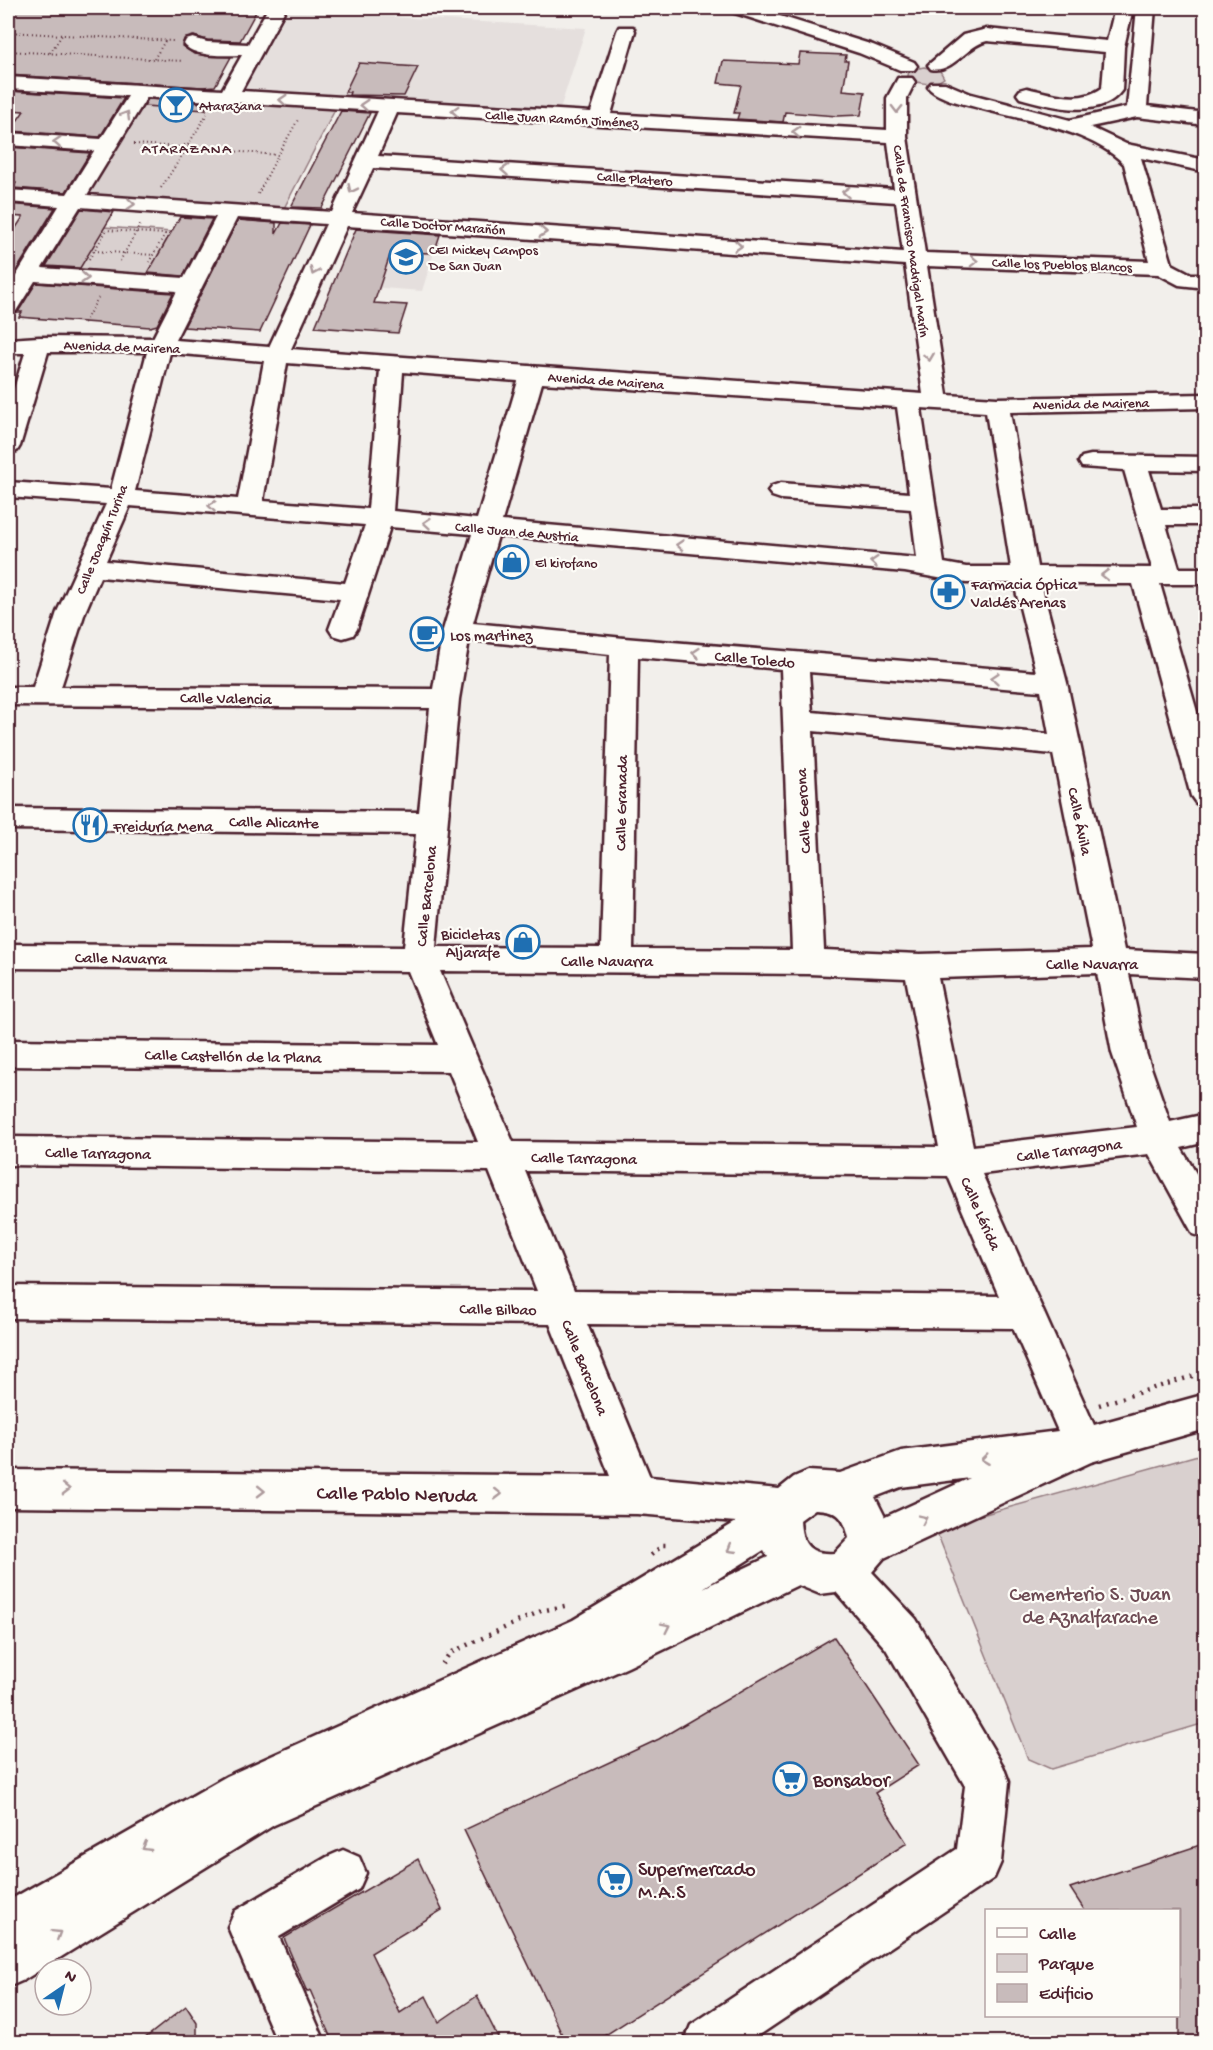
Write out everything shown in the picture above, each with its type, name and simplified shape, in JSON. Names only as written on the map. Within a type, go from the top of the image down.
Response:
[{"type":"street","points":[[223,96],[253,51],[277,8]]},
{"type":"street","points":[[738,8],[887,56],[916,86],[950,77],[970,39],[987,35],[1115,47]]},
{"type":"street","points":[[1012,90],[1068,102],[1097,101],[1112,90],[1115,47],[1124,8]]},
{"type":"street","points":[[1137,111],[1146,8]]},
{"type":"street","points":[[599,120],[626,31]]},
{"type":"street","points":[[187,49],[253,51]]},
{"type":"street","name":"Calle de Francisco Madrigal Marín","points":[[906,74],[897,98],[897,137],[936,402]]},
{"type":"street","points":[[950,77],[963,98],[1070,126],[1121,149],[1152,153],[1206,166]]},
{"type":"street","name":"Calle Juan Ramón Jiménez","points":[[8,83],[897,137]]},
{"type":"street","points":[[8,306],[141,91]]},
{"type":"street","points":[[249,509],[277,355],[390,107]]},
{"type":"street","points":[[1070,126],[1137,111],[1206,119]]},
{"type":"street","points":[[8,139],[108,144]]},
{"type":"street","points":[[1121,149],[1134,162],[1162,268]]},
{"type":"street","name":"Calle Platero","points":[[366,161],[905,196]]},
{"type":"street","name":"Calle Doctor Marañón","points":[[8,196],[915,259]]},
{"type":"street","name":"Calle Joaquín Turina","points":[[44,695],[71,612],[121,498],[163,340],[192,285],[239,212]]},
{"type":"street","name":"Calle los Pueblos Blancos","points":[[915,259],[1162,268],[1187,280],[1206,281]]},
{"type":"street","points":[[27,274],[192,285]]},
{"type":"street","points":[[8,340],[80,330],[163,340],[210,338]]},
{"type":"street","name":"Avenida de Mairena","points":[[8,340],[39,344],[163,340],[277,355],[391,375],[532,375],[997,405],[1206,401]]},
{"type":"street","points":[[8,446],[39,344]]},
{"type":"street","points":[[344,629],[380,518],[391,375]]},
{"type":"street","name":"Calle Barcelona","points":[[532,375],[485,528],[457,630],[445,699],[419,960],[501,1156],[637,1495]]},
{"type":"street","points":[[908,400],[932,569]]},
{"type":"street","name":"Calle Ávila","points":[[997,405],[1025,574],[1053,683],[1129,1053],[1158,1139],[1206,1223]]},
{"type":"street","points":[[1091,462],[1206,464]]},
{"type":"street","points":[[1134,462],[1150,517],[1156,576],[1206,796]]},
{"type":"street","name":"Calle Juan de Austria","points":[[8,489],[380,518],[905,564],[966,575],[1206,576]]},
{"type":"street","points":[[781,491],[922,502]]},
{"type":"street","points":[[1150,517],[1206,517]]},
{"type":"street","points":[[90,568],[356,592]]},
{"type":"street","name":"Calle Toledo","points":[[457,630],[624,647],[1053,683]]},
{"type":"street","name":"Calle Granada","points":[[617,960],[624,647]]},
{"type":"street","name":"Calle Gerona","points":[[795,661],[809,962]]},
{"type":"street","name":"Calle Valencia","points":[[8,696],[445,699]]},
{"type":"street","points":[[798,720],[1065,745]]},
{"type":"street","name":"Calle Alicante","points":[[8,819],[432,823]]},
{"type":"street","name":"Calle Navarra","points":[[8,956],[809,962],[920,966],[1110,961],[1206,966]]},
{"type":"street","name":"Calle Lérida","points":[[920,966],[959,1162],[1084,1446]]},
{"type":"street","name":"Calle Castellón de la Plana","points":[[8,1053],[459,1058]]},
{"type":"street","name":"Calle Tarragona","points":[[8,1151],[959,1162],[1158,1139],[1206,1128]]},
{"type":"street","name":"Calle Bilbao","points":[[8,1302],[1025,1312]]},
{"type":"street","points":[[8,1926],[243,1792],[588,1635],[783,1513],[808,1490],[840,1492],[901,1469],[1084,1446],[1206,1411]]},
{"type":"street","points":[[783,1513],[781,1542],[796,1564],[820,1575],[1084,1446]]},
{"type":"street","name":"Calle Pablo Neruda","points":[[8,1489],[637,1495],[783,1513]]},
{"type":"street","points":[[708,2043],[978,1862],[987,1782],[857,1558],[864,1514],[840,1492]]},
{"type":"street","points":[[8,1964],[258,1809],[613,1652],[796,1564]]},
{"type":"street","points":[[301,2043],[250,1927],[343,1873]]},
{"type":"path","points":[[15,32],[18,28]]},
{"type":"path","points":[[50,53],[69,31]]},
{"type":"path","points":[[8,32],[63,36]]},
{"type":"path","points":[[117,38],[120,33]]},
{"type":"path","points":[[49,36],[167,41],[187,49]]},
{"type":"path","points":[[154,59],[170,37]]},
{"type":"path","points":[[8,51],[154,59],[187,49]]},
{"type":"path","points":[[108,144],[181,147],[188,145],[223,96]]},
{"type":"path","points":[[239,212],[278,155],[308,102]]},
{"type":"path","points":[[188,145],[193,148]]},
{"type":"path","points":[[181,147],[185,151]]},
{"type":"path","points":[[80,330],[185,151],[193,148],[278,155]]},
{"type":"path","points":[[78,277],[107,230],[165,234],[139,281]]},
{"type":"path","points":[[94,250],[153,255]]},
{"type":"shaded area","points":[[288,11],[586,28],[560,109],[244,91]]},
{"type":"shaded area","name":"CEI Mickey Campos De San Juan","points":[[391,227],[441,230],[422,291],[369,287]]},
{"type":"green space","points":[[924,67],[940,71],[944,78],[925,83],[908,76],[909,70]]},
{"type":"green space","points":[[141,91],[338,104],[281,214],[73,200]]},
{"type":"green space","points":[[104,227],[171,232],[147,275],[78,270]]},
{"type":"green space","name":"Cementerio S. Juan de Aznalfarache","points":[[1205,1453],[1205,1723],[1051,1769],[1028,1759],[935,1528]]},
{"type":"building","points":[[15,8],[258,8],[240,41],[207,40],[194,36],[184,39],[182,46],[194,54],[231,57],[215,86],[202,87],[8,75],[8,18]]},
{"type":"building","points":[[800,53],[846,55],[845,61],[848,61],[843,90],[865,92],[861,115],[837,116],[785,112],[783,122],[737,119],[739,113],[734,113],[741,85],[718,83],[723,61],[798,64]]},
{"type":"building","points":[[359,63],[418,67],[404,96],[349,95],[350,92],[345,92]]},
{"type":"building","points":[[8,91],[124,98],[100,137],[10,131],[24,111],[8,110]]},
{"type":"building","name":"Atarazana","points":[[148,99],[205,103],[206,110],[144,106]]},
{"type":"building","points":[[341,111],[370,113],[322,208],[291,207]]},
{"type":"building","points":[[8,147],[90,153],[66,192],[13,188],[16,183],[8,182]]},
{"type":"building","points":[[8,204],[55,208],[16,271],[8,270],[8,240],[23,217],[8,216]]},
{"type":"building","points":[[81,209],[114,212],[80,268],[46,266]]},
{"type":"building","points":[[180,217],[212,219],[183,276],[148,273]]},
{"type":"building","points":[[238,220],[276,223],[276,234],[282,223],[310,225],[260,332],[184,327]]},
{"type":"building","points":[[356,229],[440,235],[434,253],[391,252],[374,303],[407,305],[398,333],[315,327]]},
{"type":"building","points":[[36,283],[173,293],[157,325],[150,327],[19,317],[22,312],[18,312]]},
{"type":"building","points":[[834,1637],[919,1765],[875,1793],[907,1843],[593,2043],[566,2043],[464,1830],[659,1739]]},
{"type":"building","points":[[1206,1843],[1206,2043],[1179,2043],[1180,1909],[1084,1909],[1070,1888]]},
{"type":"building","points":[[418,1859],[442,1910],[371,1953],[400,2013],[426,1996],[439,2022],[477,1996],[501,2043],[333,2043],[310,1990],[307,1992],[284,1938]]},
{"type":"building","points":[[186,2006],[197,2023],[197,2043],[139,2043]]},
{"type":"place","name":"Atarazana","points":[[176,105]]},
{"type":"place","name":"CEI Mickey Campos De San Juan","points":[[406,257]]},
{"type":"place","name":"El kirofano","points":[[512,562]]},
{"type":"place","name":"Farmacia Óptica Valdés Arenas","points":[[948,592]]},
{"type":"place","name":"Los martinez","points":[[427,634]]},
{"type":"place","name":"Freiduría Mena","points":[[90,825]]},
{"type":"place","name":"Bicicletas Aljarafe","points":[[523,942]]},
{"type":"place","name":"Bonsabor","points":[[790,1779]]},
{"type":"place","name":"Supermercado M.A.S","points":[[615,1880]]},
{"type":"district","name":"ATARAZANA","points":[[187,148]]}]
